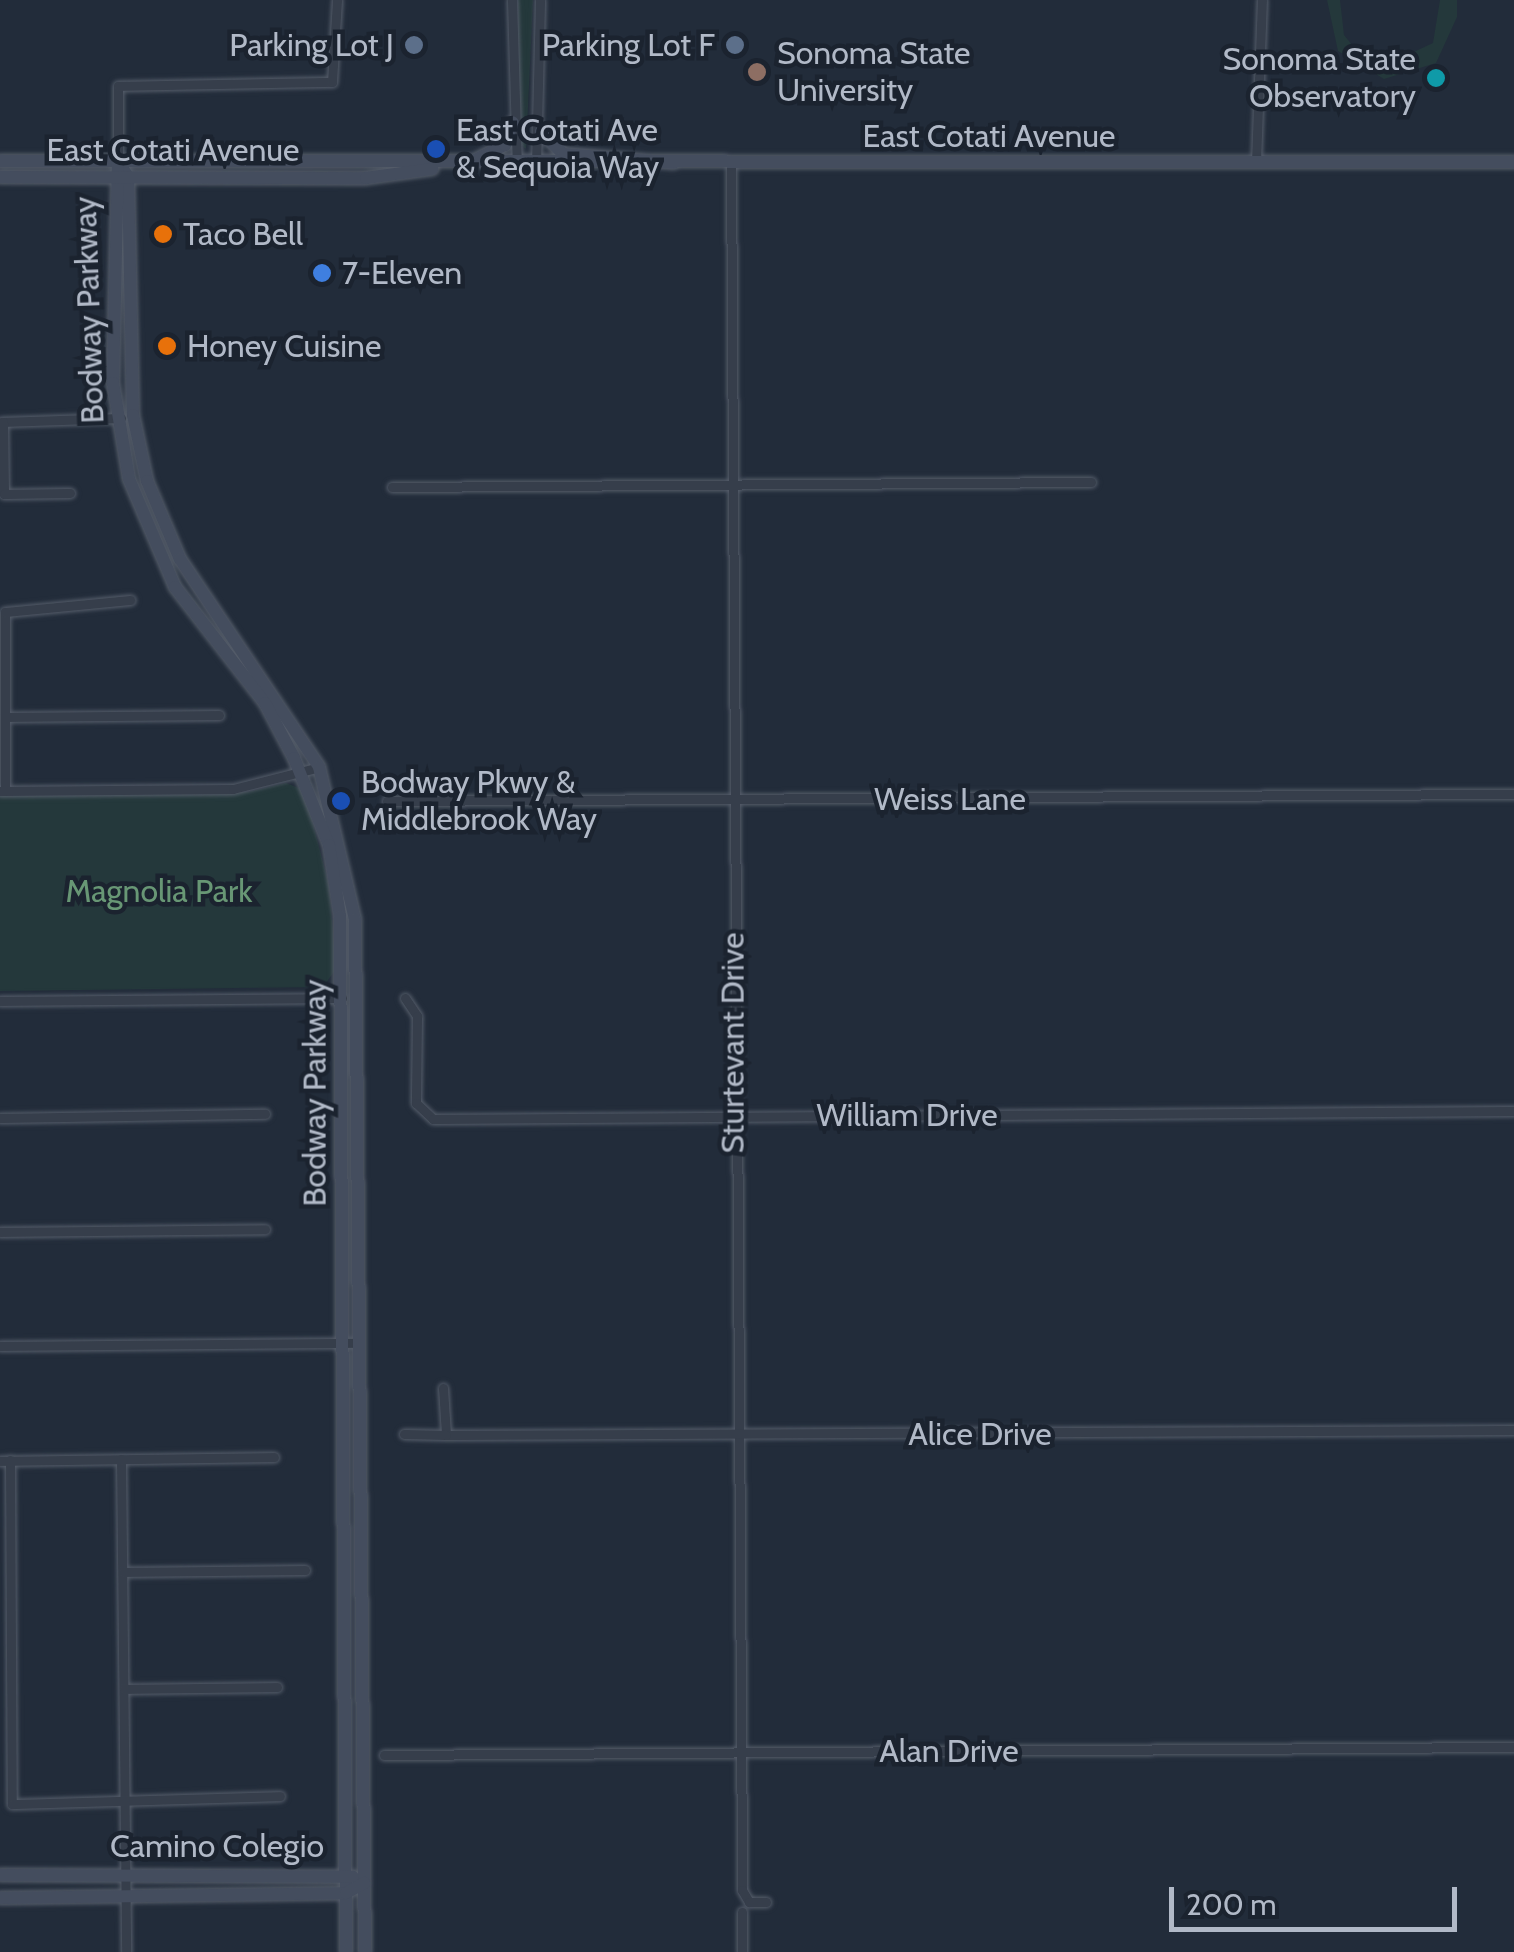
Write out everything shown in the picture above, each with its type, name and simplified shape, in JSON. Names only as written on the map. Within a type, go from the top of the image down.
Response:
[{"type":"street","points":[[118,162],[118,86],[332,82],[337,0]]},
{"type":"street","points":[[512,0],[517,165]]},
{"type":"street","points":[[536,165],[541,131],[540,0]]},
{"type":"street","points":[[1256,162],[1262,0]]},
{"type":"street","points":[[465,164],[505,145],[513,122]]},
{"type":"street","points":[[541,131],[562,154],[645,155],[686,166]]},
{"type":"street","name":"East Cotati Avenue","points":[[0,161],[686,166],[1514,162]]},
{"type":"street","name":"Bodway Parkway","points":[[118,162],[112,177],[116,420],[147,531],[175,587],[265,702],[302,775],[330,844],[349,998],[344,1343],[346,1952]]},
{"type":"street","name":"Bodway Parkway","points":[[118,162],[128,178],[133,415],[180,560],[319,767],[344,842],[359,1343],[365,1952]]},
{"type":"street","name":"East Cotati Avenue","points":[[0,177],[366,178],[465,164]]},
{"type":"street","name":"Sturtevant Drive","points":[[731,165],[732,1116],[742,1890],[750,1902],[766,1902]]},
{"type":"street","points":[[70,493],[4,494],[2,422],[116,420],[133,415]]},
{"type":"street","points":[[392,487],[1092,482]]},
{"type":"street","points":[[130,600],[4,612],[3,792],[233,789],[302,775],[319,767]]},
{"type":"street","points":[[5,717],[219,715]]},
{"type":"street","name":"Weiss Lane","points":[[387,802],[1514,794]]},
{"type":"street","points":[[0,1002],[349,998]]},
{"type":"street","name":"William Drive","points":[[404,998],[417,1016],[416,1104],[433,1119],[1514,1111]]},
{"type":"street","points":[[0,1118],[265,1114]]},
{"type":"street","points":[[0,1232],[265,1229]]},
{"type":"street","points":[[0,1346],[359,1343]]},
{"type":"street","points":[[443,1388],[446,1434]]},
{"type":"street","name":"Alice Drive","points":[[404,1434],[739,1436],[1514,1430]]},
{"type":"street","points":[[274,1457],[5,1460],[12,1804],[280,1796]]},
{"type":"street","points":[[122,1459],[126,1952]]},
{"type":"street","points":[[122,1572],[304,1570]]},
{"type":"street","points":[[124,1688],[277,1687]]},
{"type":"street","name":"Alan Drive","points":[[384,1755],[1514,1747]]},
{"type":"street","name":"Camino Colegio","points":[[0,1875],[347,1873],[364,1883],[346,1894],[0,1898]]},
{"type":"street","points":[[742,1912],[742,1952]]},
{"type":"green space","points":[[518,0],[533,0],[526,149],[519,143]]},
{"type":"green space","points":[[1327,0],[1340,0],[1344,35],[1361,56],[1388,64],[1433,43],[1440,0],[1457,0],[1457,17],[1436,63],[1384,79],[1338,51]]},
{"type":"green space","name":"Magnolia Park","points":[[286,783],[304,790],[329,885],[336,969],[323,987],[0,991],[0,793],[247,792]]},
{"type":"place","name":"Parking Lot J","points":[[414,45]]},
{"type":"place","name":"Parking Lot F","points":[[735,45]]},
{"type":"place","name":"Sonoma State University","points":[[757,72]]},
{"type":"place","name":"Sonoma State Observatory","points":[[1436,78]]},
{"type":"place","name":"East Cotati Ave & Sequoia Way","points":[[436,149]]},
{"type":"place","name":"Taco Bell","points":[[163,234]]},
{"type":"place","name":"7-Eleven","points":[[322,273]]},
{"type":"place","name":"Honey Cuisine","points":[[167,346]]},
{"type":"place","name":"Bodway Pkwy & Middlebrook Way","points":[[341,801]]}]
